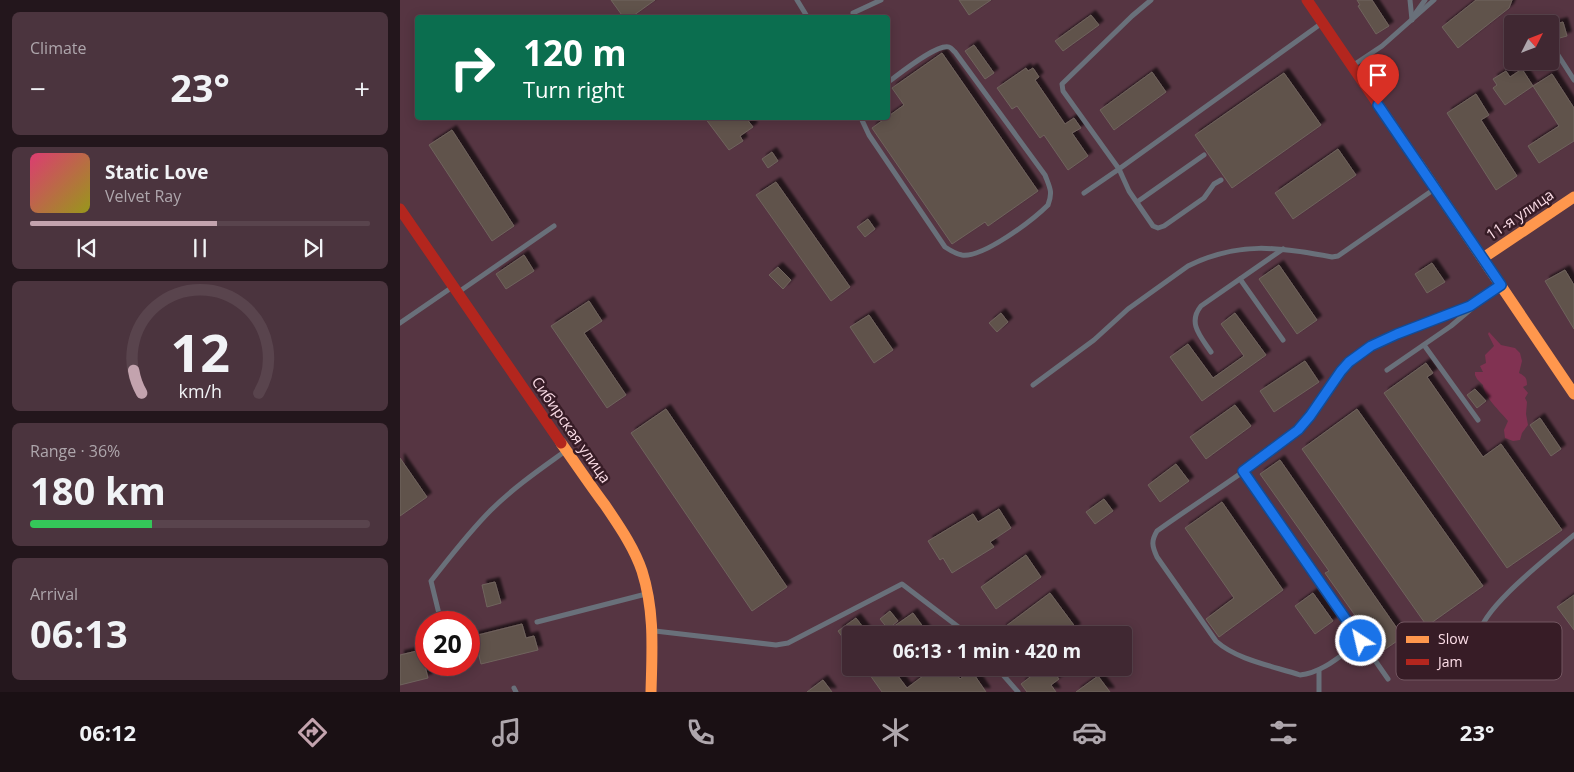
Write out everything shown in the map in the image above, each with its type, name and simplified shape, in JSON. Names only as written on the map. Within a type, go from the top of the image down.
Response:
[{"type":"street","points":[[1307,0],[1574,394]]},
{"type":"street","name":"11-я улица","points":[[1483,258],[1574,197]]},
{"type":"street","name":"Сибирская улица","points":[[400,209],[628,540],[639,563],[647,594],[653,644],[651,692]]},
{"type":"lane","points":[[798,0],[806,15]]},
{"type":"lane","points":[[853,13],[881,0]]},
{"type":"lane","points":[[1151,0],[1062,84],[1063,91],[1119,169],[1129,191],[1153,226],[1158,228],[1164,226],[1204,198],[1214,184],[1221,180]]},
{"type":"lane","points":[[1410,0],[1412,20]]},
{"type":"lane","points":[[1412,20],[1424,0]]},
{"type":"lane","points":[[1352,66],[1382,46],[1434,0]]},
{"type":"lane","points":[[1084,193],[1322,22]]},
{"type":"lane","points":[[862,120],[869,135],[945,247],[953,252],[964,256],[984,251],[1048,205],[1052,196],[1045,175],[956,52],[949,47],[942,47],[933,51],[890,81]]},
{"type":"lane","points":[[1559,57],[1574,80]]},
{"type":"lane","points":[[1137,202],[1204,155]]},
{"type":"lane","points":[[1033,385],[1094,340],[1128,308],[1188,266],[1231,251],[1261,248],[1284,248],[1332,257],[1338,256],[1436,188]]},
{"type":"lane","points":[[400,323],[456,290],[554,226]]},
{"type":"lane","points":[[1211,352],[1195,327],[1194,319],[1196,312],[1201,306],[1284,248]]},
{"type":"lane","points":[[1240,279],[1282,340]]},
{"type":"lane","points":[[1361,641],[1319,670],[1310,674],[1300,675],[1226,650],[1216,642],[1157,556],[1152,547],[1152,538],[1157,531],[1298,430],[1341,371],[1349,362],[1371,346],[1390,336],[1470,306],[1501,285]]},
{"type":"lane","points":[[1387,370],[1451,326],[1480,300]]},
{"type":"lane","points":[[1424,345],[1478,420]]},
{"type":"lane","points":[[438,611],[431,581],[469,533],[516,488],[566,450]]},
{"type":"lane","points":[[1243,471],[1388,679]]},
{"type":"lane","points":[[1483,622],[1494,606],[1574,535]]},
{"type":"lane","points":[[652,630],[776,645],[788,643],[902,584],[957,626]]},
{"type":"lane","points":[[537,622],[647,594]]},
{"type":"lane","points":[[1319,670],[1319,692]]},
{"type":"lane","points":[[1004,676],[1018,692]]},
{"type":"shaded area","points":[[1489,332],[1501,345],[1515,348],[1520,353],[1522,361],[1519,373],[1523,375],[1527,383],[1523,387],[1528,393],[1525,398],[1527,402],[1526,414],[1528,425],[1522,433],[1520,440],[1513,441],[1505,438],[1504,430],[1508,421],[1489,399],[1483,385],[1475,375],[1475,372],[1483,372],[1480,366],[1486,363],[1485,355],[1494,346],[1488,334]]},
{"type":"building","points":[[611,0],[655,0],[634,15],[622,15]]},
{"type":"building","points":[[959,0],[991,0],[969,15]]},
{"type":"building","points":[[1357,0],[1372,0],[1389,26],[1376,34],[1358,6],[1360,5]]},
{"type":"building","points":[[1476,0],[1512,0],[1509,8],[1458,48],[1442,27]]},
{"type":"building","points":[[1091,15],[1099,25],[1063,51],[1055,41]]},
{"type":"building","points":[[1563,22],[1567,36],[1559,38],[1559,23]]},
{"type":"building","points":[[974,45],[994,73],[985,79],[965,51]]},
{"type":"building","points":[[942,53],[1038,191],[988,226],[985,222],[952,244],[872,128],[883,120],[890,120],[890,115],[904,105],[892,88]]},
{"type":"building","points":[[1026,68],[1028,71],[1033,68],[1039,77],[1035,80],[1065,124],[1074,118],[1081,128],[1072,133],[1088,156],[1068,170],[1044,135],[1040,138],[1017,106],[1012,109],[997,88]]},
{"type":"building","points":[[1523,70],[1533,86],[1505,105],[1493,88],[1497,85],[1493,79],[1506,71],[1510,77]]},
{"type":"building","points":[[1152,72],[1166,92],[1114,130],[1100,110]]},
{"type":"building","points":[[1284,73],[1321,125],[1232,188],[1195,135]]},
{"type":"building","points":[[1552,74],[1574,108],[1574,141],[1539,163],[1528,146],[1559,126],[1533,86]]},
{"type":"building","points":[[1476,94],[1489,115],[1481,120],[1517,176],[1496,190],[1447,113]]},
{"type":"building","points":[[706,120],[748,120],[753,127],[740,136],[743,141],[729,150]]},
{"type":"building","points":[[452,130],[514,226],[492,241],[429,145]]},
{"type":"building","points":[[1338,149],[1356,175],[1293,219],[1275,193]]},
{"type":"building","points":[[772,152],[778,161],[768,168],[762,159]]},
{"type":"building","points":[[776,182],[850,287],[831,301],[756,195]]},
{"type":"building","points":[[868,219],[875,229],[865,237],[857,227]]},
{"type":"building","points":[[524,255],[534,271],[506,289],[496,274]]},
{"type":"building","points":[[1432,263],[1445,282],[1427,293],[1415,274]]},
{"type":"building","points":[[1279,265],[1317,320],[1297,334],[1259,279]]},
{"type":"building","points":[[778,267],[791,280],[783,289],[769,275]]},
{"type":"building","points":[[1565,270],[1574,285],[1574,329],[1545,281]]},
{"type":"building","points":[[589,301],[602,321],[584,333],[626,395],[607,408],[551,326]]},
{"type":"building","points":[[1001,313],[1008,322],[997,332],[989,323]]},
{"type":"building","points":[[1235,313],[1266,355],[1202,401],[1170,357],[1188,344],[1213,378],[1244,356],[1221,324]]},
{"type":"building","points":[[869,315],[893,350],[874,363],[850,327]]},
{"type":"building","points":[[1305,361],[1319,382],[1274,412],[1260,391]]},
{"type":"building","points":[[1426,363],[1433,373],[1427,377],[1483,457],[1501,444],[1562,530],[1507,568],[1384,393]]},
{"type":"building","points":[[1475,389],[1486,401],[1477,408],[1467,395]]},
{"type":"building","points":[[1235,405],[1251,426],[1206,459],[1190,437]]},
{"type":"building","points":[[666,409],[787,587],[752,611],[631,433]]},
{"type":"building","points":[[1357,409],[1483,586],[1433,622],[1424,622],[1302,449]]},
{"type":"building","points":[[1540,418],[1561,449],[1551,456],[1530,425]]},
{"type":"building","points":[[400,458],[427,497],[400,516]]},
{"type":"building","points":[[1280,460],[1396,627],[1396,642],[1381,652],[1325,573],[1329,571],[1260,474]]},
{"type":"building","points":[[1176,464],[1189,481],[1160,502],[1148,485]]},
{"type":"building","points":[[1104,499],[1113,511],[1095,524],[1086,512]]},
{"type":"building","points":[[1222,502],[1283,590],[1219,637],[1206,619],[1234,598],[1185,528]]},
{"type":"building","points":[[999,509],[1011,528],[990,542],[994,547],[952,573],[943,558],[940,560],[928,541],[973,514],[978,522]]},
{"type":"building","points":[[1026,555],[1041,577],[996,609],[981,587]]},
{"type":"building","points":[[495,582],[501,603],[487,607],[482,585]]},
{"type":"building","points":[[1050,593],[1075,626],[1006,626]]},
{"type":"building","points":[[1313,593],[1333,621],[1315,634],[1295,606]]},
{"type":"building","points":[[1574,595],[1574,630],[1557,607]]},
{"type":"building","points":[[890,611],[898,621],[892,626],[886,626],[880,619]]},
{"type":"building","points":[[913,613],[922,626],[894,626]]},
{"type":"building","points":[[856,618],[862,626],[845,626]]},
{"type":"building","points":[[522,624],[526,638],[534,636],[538,650],[481,664],[480,634]]},
{"type":"building","points":[[842,628],[842,637],[838,631]]},
{"type":"building","points":[[415,651],[415,676],[428,676],[428,678],[400,685],[400,655]]},
{"type":"building","points":[[871,676],[898,676],[907,688],[923,676],[958,676],[960,679],[964,676],[975,676],[986,692],[882,692]]},
{"type":"building","points":[[1032,676],[1057,676],[1059,679],[1051,685],[1056,692],[1027,692],[1021,684]]},
{"type":"building","points":[[1098,676],[1110,692],[1076,692]]},
{"type":"building","points":[[823,680],[832,692],[807,692]]},
{"type":"traffic: slow","points":[[1418,163],[1574,394]]},
{"type":"traffic: slow","points":[[1483,258],[1574,197]]},
{"type":"traffic: slow","points":[[561,443],[621,529],[642,571],[651,616],[651,692]]},
{"type":"traffic: jam","points":[[1307,0],[1418,163]]},
{"type":"traffic: jam","points":[[400,209],[561,443]]},
{"type":"route","points":[[1361,641],[1243,471],[1298,430],[1341,371],[1349,362],[1371,346],[1381,340],[1445,314],[1470,306],[1501,285],[1378,105]]}]
